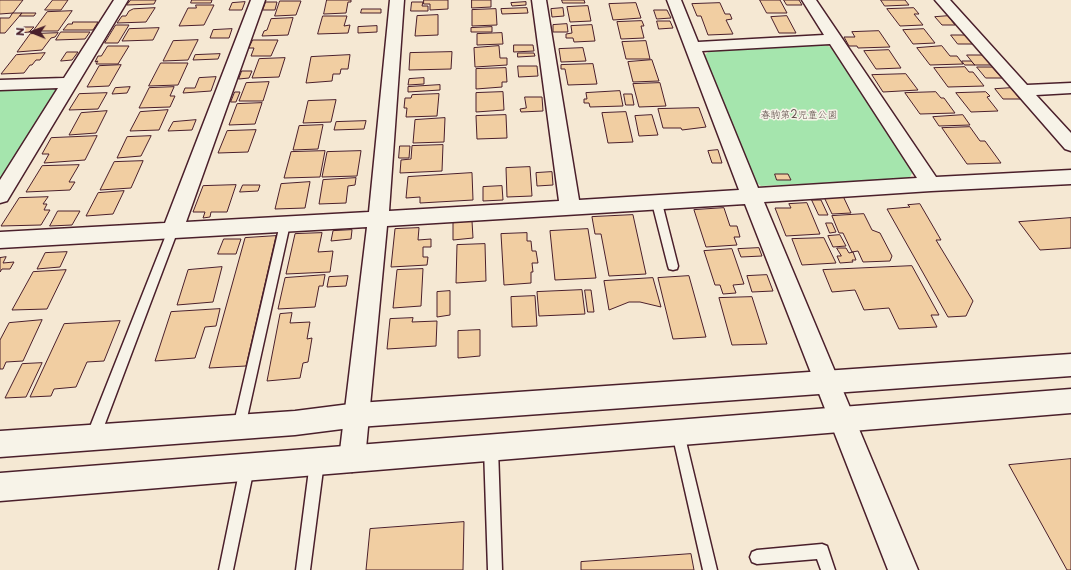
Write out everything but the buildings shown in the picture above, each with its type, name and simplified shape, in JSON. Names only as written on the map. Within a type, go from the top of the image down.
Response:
[{"type":"street","points":[[0,196],[122,0]]},
{"type":"street","points":[[173,230],[258,0]]},
{"type":"street","points":[[352,459],[358,415],[378,218],[398,0]]},
{"type":"street","points":[[539,0],[570,208]]},
{"type":"street","points":[[674,0],[752,197],[904,570]]},
{"type":"street","points":[[809,0],[931,184]]},
{"type":"street","points":[[942,0],[1024,90],[1071,145]]},
{"type":"street","points":[[692,46],[834,39]]},
{"type":"street","points":[[0,85],[70,83]]},
{"type":"street","points":[[1024,90],[1071,88]]},
{"type":"street","points":[[0,240],[657,203],[931,184],[1071,177]]},
{"type":"street","points":[[0,444],[295,423],[358,415],[1071,365]]},
{"type":"street","points":[[0,487],[1071,401]]},
{"type":"lane","points":[[657,203],[673,266]]},
{"type":"lane","points":[[238,427],[285,224]]},
{"type":"lane","points":[[93,438],[173,230]]},
{"type":"lane","points":[[678,433],[710,570]]},
{"type":"lane","points":[[491,448],[495,570]]},
{"type":"lane","points":[[303,570],[318,462]]},
{"type":"lane","points":[[226,570],[247,468]]},
{"type":"lane","points":[[757,557],[822,551],[828,570]]},
{"type":"green space","name":"春駒第2児童公園","points":[[822,43],[834,49],[914,169],[909,179],[761,186],[755,182],[703,56],[710,51]]},
{"type":"green space","points":[[46,87],[60,89],[0,184],[0,89]]}]
